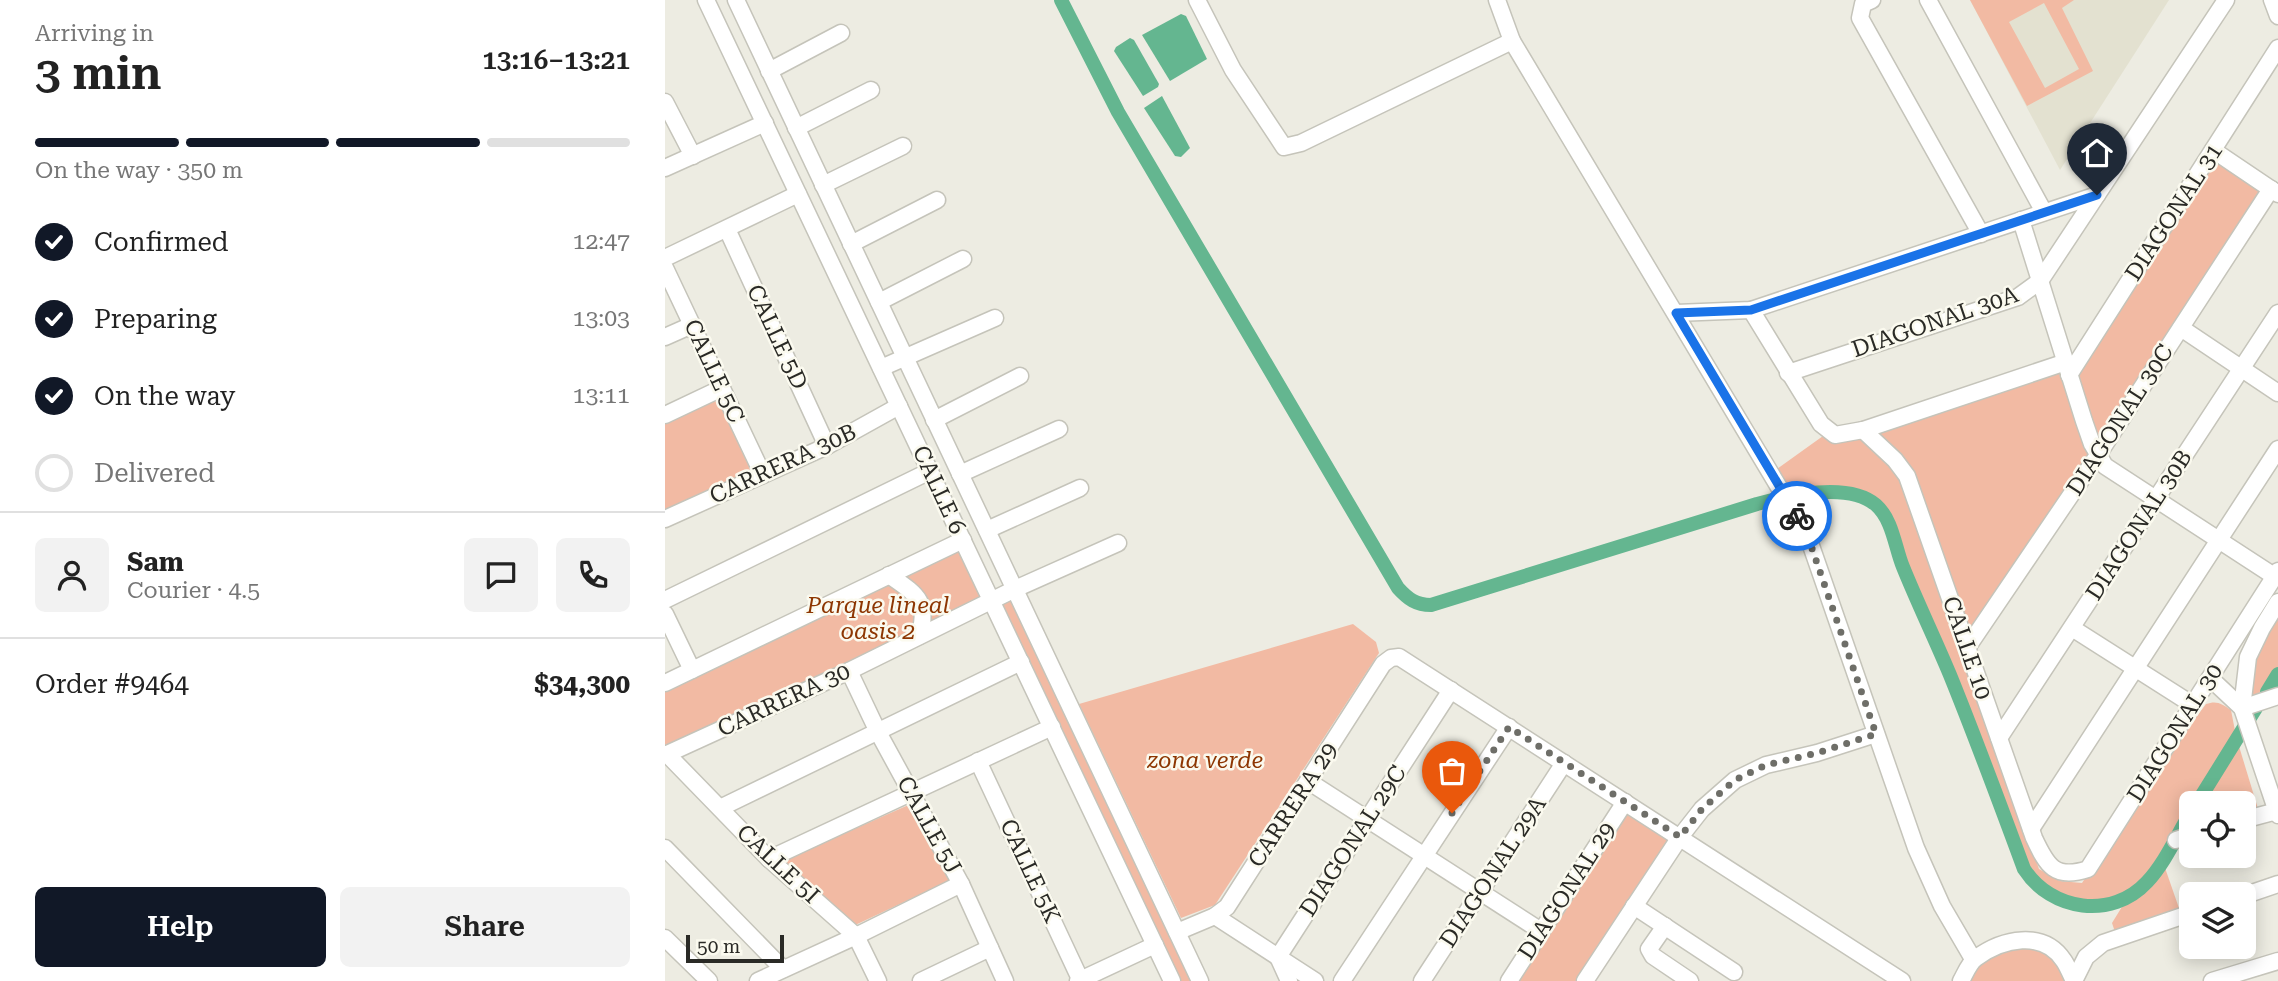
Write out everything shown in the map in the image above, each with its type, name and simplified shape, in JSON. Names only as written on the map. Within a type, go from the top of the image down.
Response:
[{"type":"street","name":"CALLE 6","points":[[706,0],[1172,981]]},
{"type":"street","name":"CALLE 6","points":[[736,0],[1200,981]]},
{"type":"street","points":[[1197,0],[1233,70],[1284,147],[1301,143],[1512,40]]},
{"type":"street","points":[[1497,0],[1512,40],[1807,534],[1916,848],[1942,906],[1973,959]]},
{"type":"street","points":[[1872,0],[1864,4],[1860,10],[1860,18],[1981,234]]},
{"type":"street","points":[[1928,0],[2044,212]]},
{"type":"street","name":"DIAGONAL 30A","points":[[1788,373],[2018,297],[2040,281],[2225,0]]},
{"type":"street","points":[[2273,0],[2278,16]]},
{"type":"street","points":[[769,71],[841,33]]},
{"type":"street","name":"DIAGONAL 31","points":[[2068,368],[2278,48]]},
{"type":"street","points":[[796,128],[871,90]]},
{"type":"street","points":[[665,102],[693,156]]},
{"type":"street","points":[[665,168],[765,123]]},
{"type":"street","points":[[823,185],[903,146]]},
{"type":"street","points":[[2213,150],[2274,192]]},
{"type":"street","name":"DIAGONAL 30C","points":[[1967,648],[2274,192]]},
{"type":"street","points":[[665,258],[799,194]]},
{"type":"street","points":[[1676,313],[1751,310],[2097,195]]},
{"type":"street","points":[[851,244],[937,200]]},
{"type":"street","points":[[2021,220],[2084,421],[2105,466],[2218,540],[2276,573]]},
{"type":"street","name":"CALLE 5D","points":[[727,229],[827,446]]},
{"type":"street","points":[[879,302],[963,259]]},
{"type":"street","name":"CALLE 5C","points":[[665,268],[763,475]]},
{"type":"street","points":[[1751,310],[1821,424],[1835,435],[1863,430],[2068,368]]},
{"type":"street","name":"DIAGONAL 30B","points":[[1999,738],[2278,313]]},
{"type":"street","points":[[881,368],[995,318]]},
{"type":"street","points":[[665,337],[692,324]]},
{"type":"street","points":[[2181,328],[2278,393]]},
{"type":"street","points":[[934,420],[1020,376]]},
{"type":"street","points":[[665,415],[722,388]]},
{"type":"street","name":"CARRERA 30B","points":[[665,519],[827,446],[899,407]]},
{"type":"street","points":[[960,474],[1059,429]]},
{"type":"street","name":"CALLE 10","points":[[1863,430],[1895,460],[1907,477],[2031,829],[2044,862],[2059,872]]},
{"type":"street","points":[[2031,829],[2278,449]]},
{"type":"street","points":[[665,600],[930,471]]},
{"type":"street","points":[[987,530],[1080,488]]},
{"type":"street","points":[[665,682],[963,540]]},
{"type":"street","name":"CARRERA 30","points":[[666,754],[849,671],[1015,589],[1118,543]]},
{"type":"street","name":"DIAGONAL 30","points":[[2059,872],[2073,874],[2088,869],[2276,573]]},
{"type":"street","points":[[890,575],[911,591],[922,605],[924,617],[919,636]]},
{"type":"street","name":"DIAGONAL 30","points":[[2245,713],[2248,657],[2278,602]]},
{"type":"street","points":[[665,614],[692,670]]},
{"type":"street","points":[[2071,628],[2193,705]]},
{"type":"street","name":"CARRERA 29","points":[[1177,932],[1215,916],[1227,907],[1383,664],[1391,658],[1399,657],[1451,691]]},
{"type":"street","points":[[720,808],[1021,662]]},
{"type":"street","name":"CALLE 5J","points":[[849,671],[878,732],[961,884],[1005,981]]},
{"type":"street","points":[[2210,678],[2245,713],[2253,737],[2271,771],[2277,813],[2256,817]]},
{"type":"street","points":[[1451,691],[1902,981]]},
{"type":"street","name":"DIAGONAL 29C","points":[[1278,957],[1451,691]]},
{"type":"street","points":[[2245,713],[2278,696]]},
{"type":"street","points":[[769,859],[1052,727]]},
{"type":"street","points":[[1342,981],[1509,727]]},
{"type":"street","points":[[1585,981],[1680,837],[1702,809],[1735,780],[1766,765],[1817,753],[1876,734]]},
{"type":"street","name":"CALLE 5I","points":[[666,754],[769,859],[856,936],[878,981]]},
{"type":"street","name":"CALLE 5K","points":[[978,761],[1080,981]]},
{"type":"street","name":"DIAGONAL 29A","points":[[1422,981],[1565,763]]},
{"type":"street","points":[[1308,781],[1541,931]]},
{"type":"street","name":"DIAGONAL 29","points":[[1509,981],[1625,802]]},
{"type":"street","points":[[665,848],[783,969]]},
{"type":"street","points":[[758,981],[961,884]]},
{"type":"street","points":[[2256,892],[2278,884]]},
{"type":"street","points":[[1634,906],[1734,972]]},
{"type":"street","points":[[1215,916],[1315,981]]},
{"type":"street","points":[[2074,981],[2086,957],[2103,943],[2179,917]]},
{"type":"street","points":[[1665,926],[1649,949],[1653,956],[1690,981]]},
{"type":"street","points":[[665,938],[709,981]]},
{"type":"street","points":[[1961,981],[1973,959],[2011,940],[2026,940],[2053,950],[2064,960],[2074,981]]},
{"type":"street","points":[[1080,981],[1155,945]]},
{"type":"street","points":[[921,981],[990,948]]},
{"type":"street","points":[[1278,957],[1289,981]]},
{"type":"street","points":[[2212,981],[2278,961]]},
{"type":"shaded area","points":[[1970,0],[2169,0],[2060,170]]},
{"type":"shaded area","points":[[1181,14],[1186,16],[1207,59],[1170,81],[1142,35]]},
{"type":"shaded area","points":[[1130,38],[1134,40],[1159,84],[1143,96],[1114,51]]},
{"type":"shaded area","points":[[1162,96],[1190,148],[1181,157],[1175,156],[1144,108]]},
{"type":"green space","points":[[1970,0],[2074,0],[2062,8],[2093,71],[2027,106]],"holes":[[[2044,3],[2079,69],[2045,88],[2009,22]]]},
{"type":"green space","points":[[2213,150],[2271,189],[1967,648],[1907,477],[1863,430],[2066,362],[2069,374]]},
{"type":"green space","points":[[718,399],[751,471],[665,511],[665,424]]},
{"type":"green space","points":[[1823,436],[1858,437],[1883,457],[1904,484],[2039,869],[2060,881],[2082,883],[2169,753],[2206,704],[2222,704],[2231,710],[2236,736],[2202,791],[2179,791],[2179,830],[2160,862],[2164,865],[2179,911],[2115,932],[2112,923],[2128,897],[2099,905],[2071,903],[2045,891],[2034,881],[2025,869],[1952,674],[1906,572],[1887,520],[1876,505],[1858,493],[1823,488],[1790,492],[1777,469]]},
{"type":"green space","points":[[961,544],[984,601],[923,631],[927,616],[894,575]]},
{"type":"green space","name":"Parque lineal oasis 2","points":[[888,579],[916,601],[915,634],[665,749],[665,690]]},
{"type":"green space","points":[[1015,589],[1200,981],[1172,981],[987,602]]},
{"type":"green space","points":[[2278,608],[2278,694],[2243,708],[2248,657]]},
{"type":"green space","name":"zona verde","points":[[1353,624],[1376,642],[1379,653],[1215,905],[1181,918],[1079,704]]},
{"type":"green space","points":[[2238,743],[2253,791],[2209,791]]},
{"type":"green space","points":[[1625,802],[1680,837],[1585,981],[1511,981]]},
{"type":"green space","points":[[913,803],[951,880],[851,927],[782,861]]},
{"type":"green space","points":[[2011,940],[2040,943],[2074,981],[1961,981],[1973,959]]},
{"type":"waterway","points":[[1061,0],[1118,112],[1398,588],[1409,598],[1417,603],[1431,605],[1785,497],[1834,492],[1864,498],[1876,505],[1886,518],[1903,567],[1969,723],[2024,869],[2036,883],[2066,902],[2100,906],[2117,902],[2133,894],[2147,882],[2179,833]]},
{"type":"waterway","points":[[2267,692],[2278,674]]},
{"type":"waterway","points":[[2204,791],[2256,708]]},
{"type":"way so far","points":[[1452,813],[1509,727],[1680,837],[1702,809],[1735,780],[1766,765],[1817,753],[1876,734],[1807,534],[1797,516]]},
{"type":"route","points":[[1797,516],[1676,313],[1751,310],[2097,195]]}]
